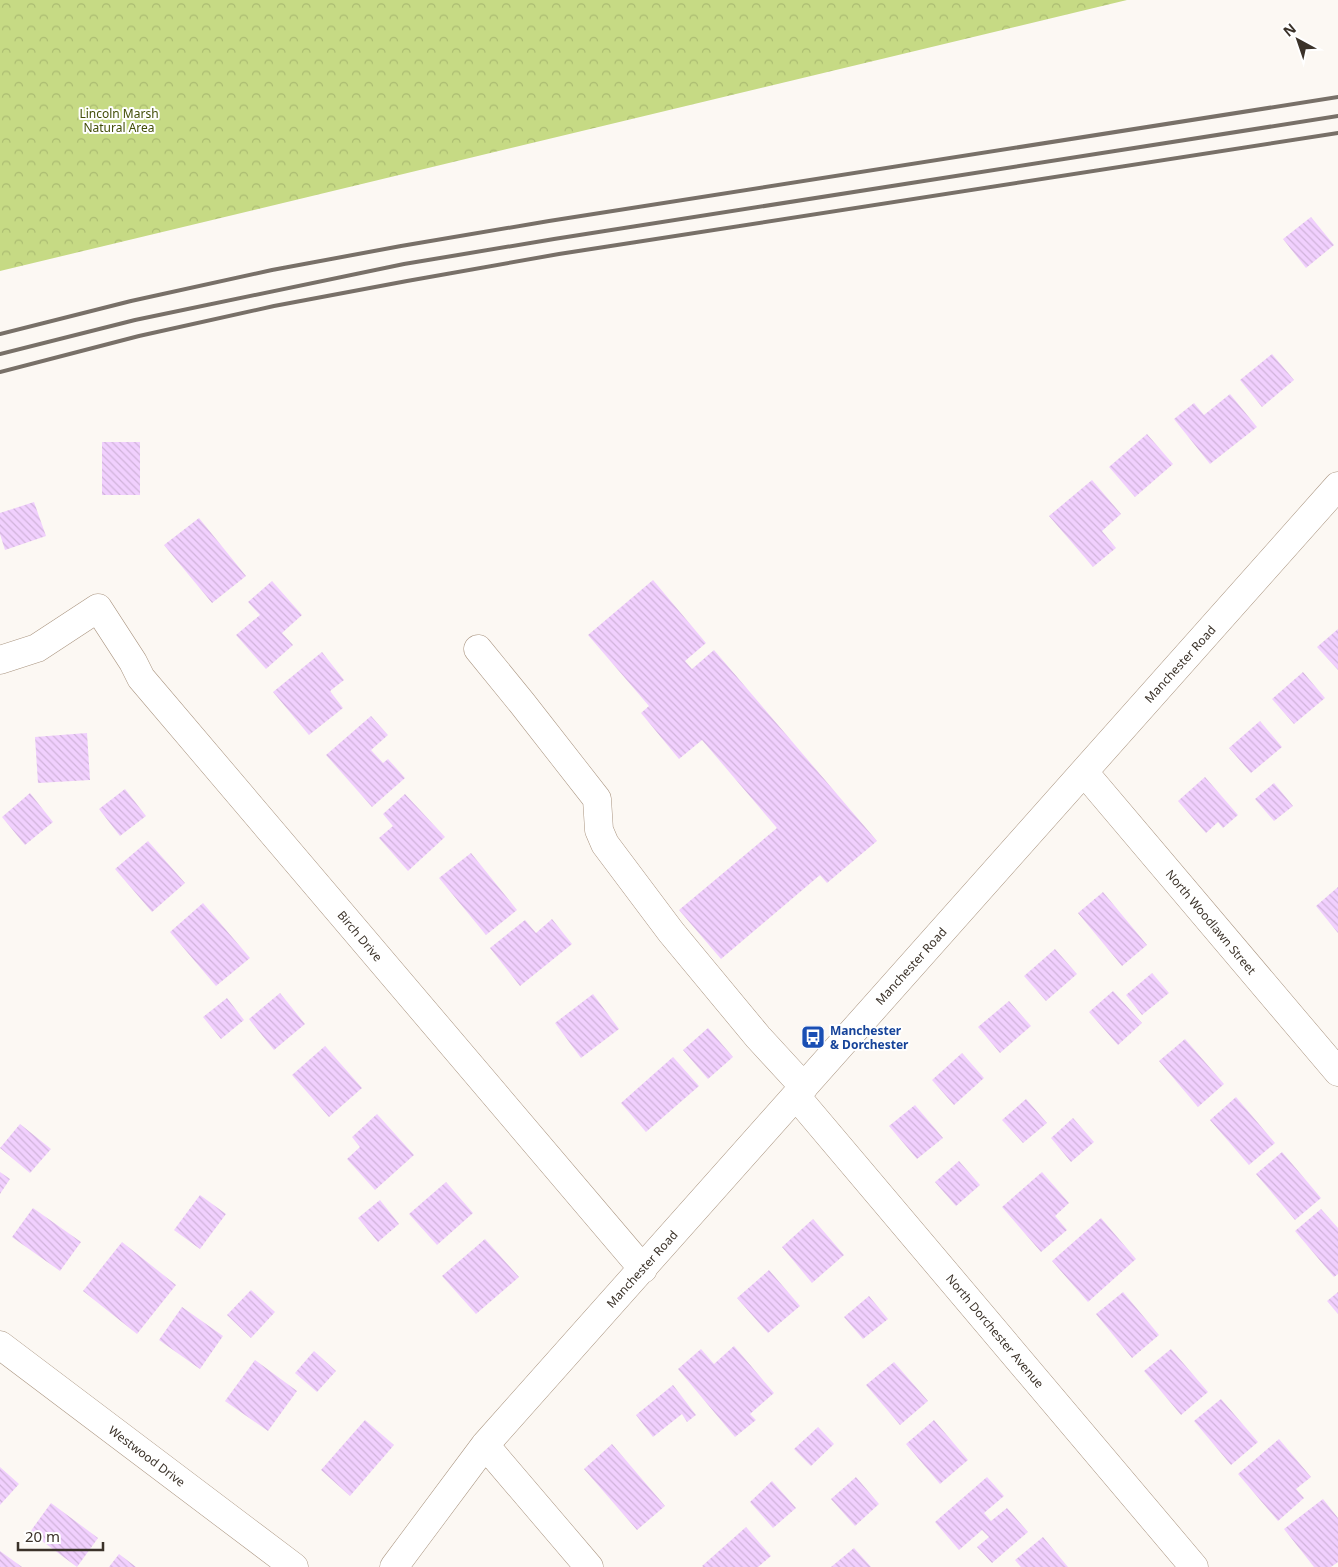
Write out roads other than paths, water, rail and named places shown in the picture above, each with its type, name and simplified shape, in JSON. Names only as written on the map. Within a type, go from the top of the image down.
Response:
[{"type":"street","name":"Manchester Road","points":[[394,1567],[485,1445],[1338,486]]},
{"type":"street","name":"Birch Drive","points":[[0,660],[37,648],[98,608],[134,662],[141,678],[643,1269]]},
{"type":"street","name":"North Dorchester Avenue","points":[[478,649],[597,799],[599,830],[605,844],[671,932],[800,1091],[1194,1567]]},
{"type":"street","name":"North Woodlawn Street","points":[[1084,772],[1338,1072]]},
{"type":"street","name":"Westwood Drive","points":[[0,1345],[294,1567]]},
{"type":"street","points":[[485,1445],[589,1567]]},
{"type":"railway","points":[[0,334],[131,301],[272,270],[401,246],[1338,97]]},
{"type":"railway","points":[[0,354],[135,320],[404,264],[1338,116]]},
{"type":"railway","points":[[0,372],[139,336],[274,306],[407,281],[559,254],[1338,133]]},
{"type":"place","name":"Manchester & Dorchester","points":[[813,1037]]},
{"type":"park label","name":"Lincoln Marsh Natural Area","points":[[119,120]]}]
